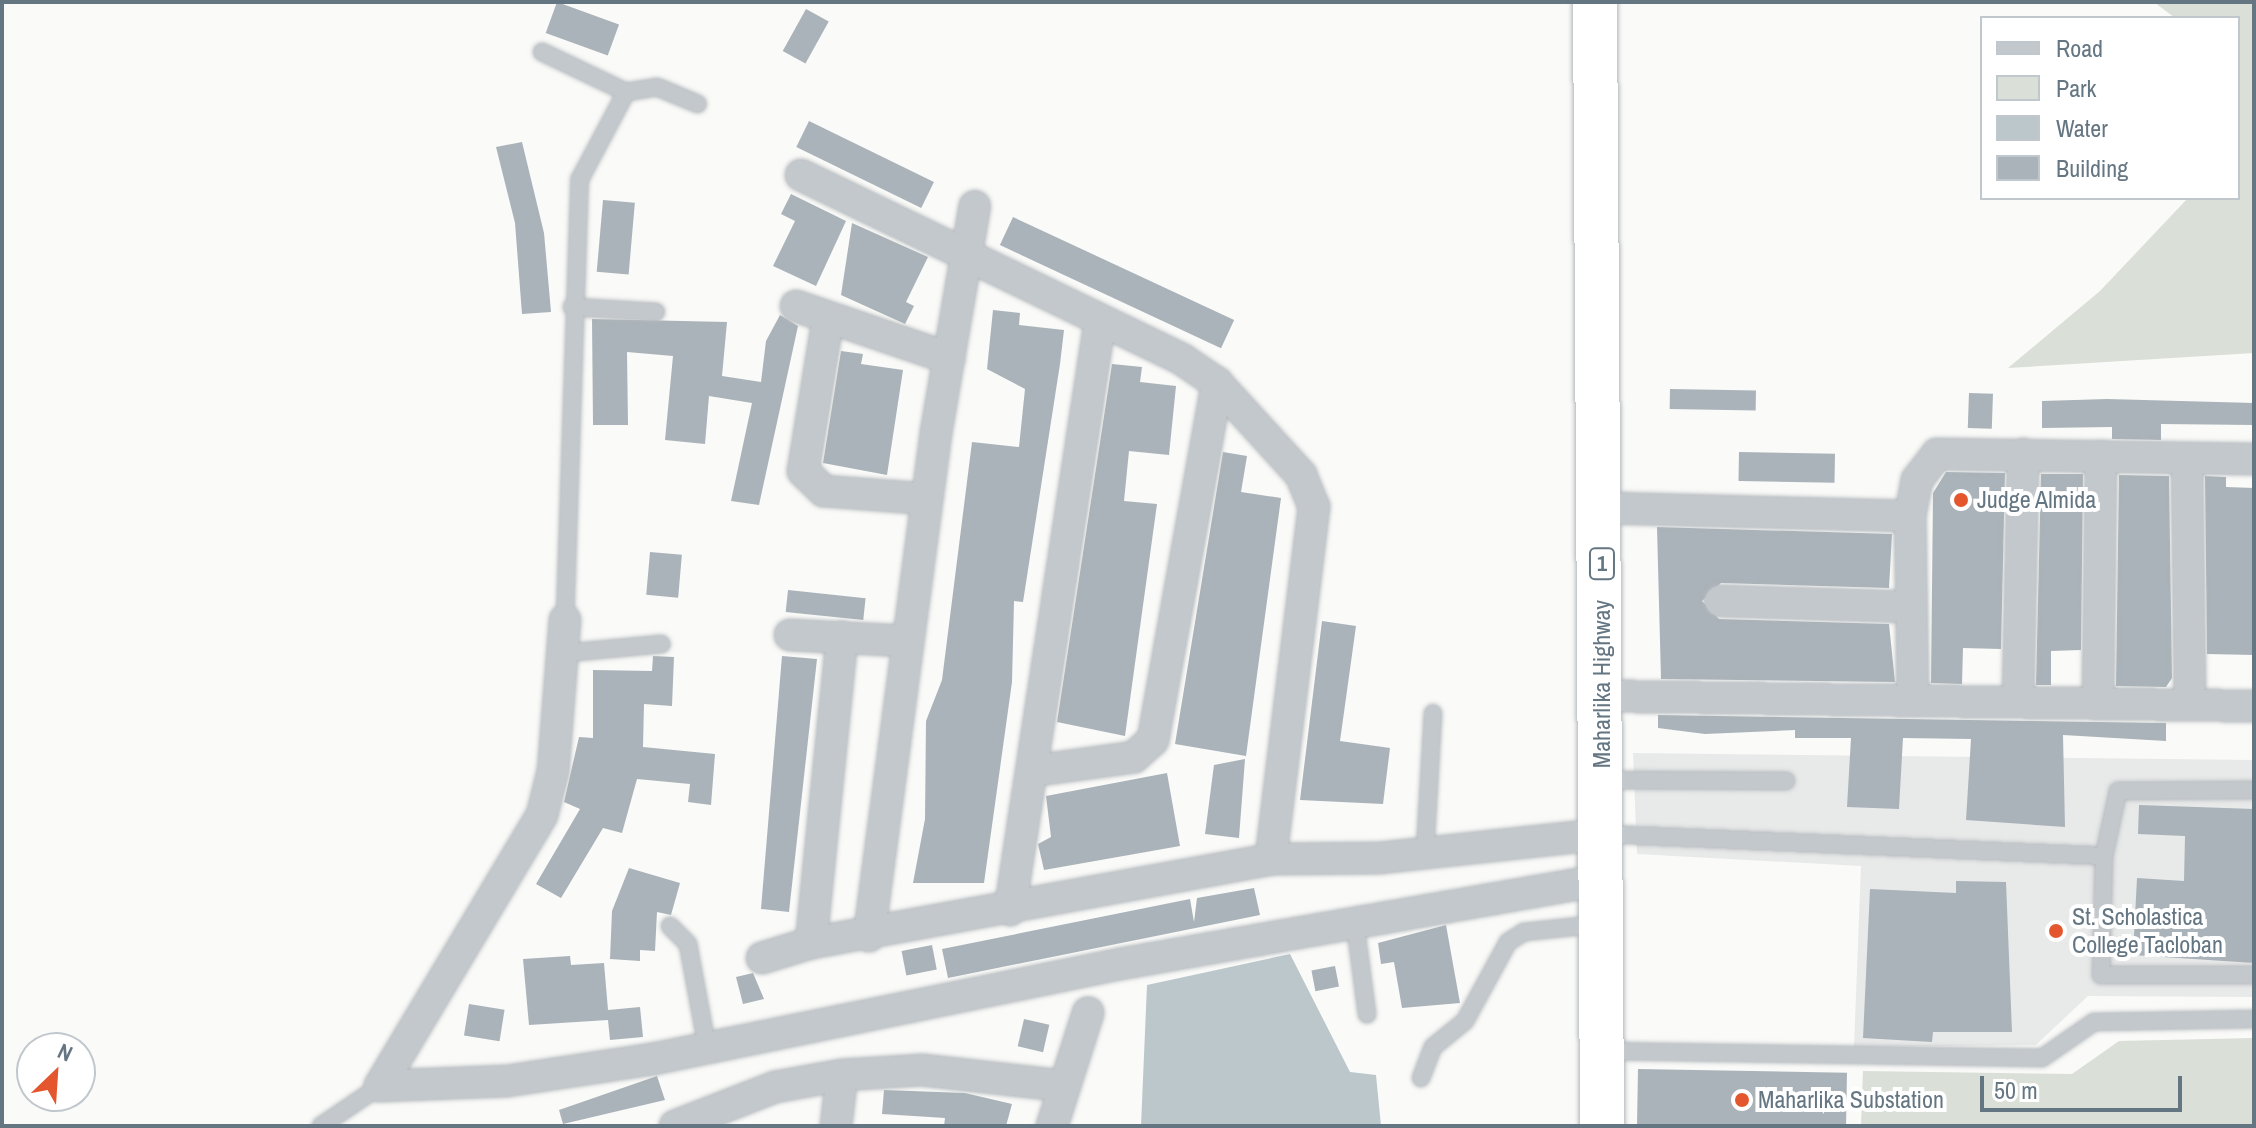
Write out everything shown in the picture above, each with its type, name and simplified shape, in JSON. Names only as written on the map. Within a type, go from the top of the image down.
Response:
[{"type":"highway","name":"Maharlika Highway","points":[[1595,2],[1602,508],[1602,1126]]},
{"type":"street","points":[[801,175],[967,249],[1217,383],[1301,475],[1314,507],[1271,859]]},
{"type":"street","points":[[869,936],[927,499],[975,206]]},
{"type":"street","points":[[796,306],[949,358]]},
{"type":"street","points":[[828,319],[803,471],[824,491],[927,499]]},
{"type":"street","points":[[1010,910],[1100,321]]},
{"type":"street","points":[[1032,771],[1134,757],[1153,740],[1217,383]]},
{"type":"street","points":[[1913,701],[1907,607],[1910,516],[1917,480],[1937,454],[2254,459]]},
{"type":"street","points":[[2018,702],[2023,454]]},
{"type":"street","points":[[2098,701],[2101,456]]},
{"type":"street","points":[[2187,458],[2190,704]]},
{"type":"street","points":[[1602,508],[1910,516]]},
{"type":"street","points":[[1720,601],[1907,607]]},
{"type":"street","points":[[380,1086],[542,815],[565,653],[565,620]]},
{"type":"street","points":[[790,635],[907,641]]},
{"type":"street","points":[[811,943],[842,637]]},
{"type":"street","points":[[1602,696],[2098,701],[2254,706]]},
{"type":"street","points":[[762,958],[811,943],[869,936],[1271,859],[1425,852],[1602,834]]},
{"type":"street","points":[[380,1086],[507,1081],[707,1047],[1355,923],[1601,880]]},
{"type":"street","points":[[1052,1126],[1088,1013]]},
{"type":"street","points":[[675,1126],[775,1087],[842,1075],[922,1070],[1064,1086]]},
{"type":"street","points":[[836,1126],[842,1075]]},
{"type":"lane","points":[[542,52],[626,92],[657,87],[698,104]]},
{"type":"lane","points":[[565,620],[572,307],[580,179],[626,92]]},
{"type":"lane","points":[[572,307],[656,312]]},
{"type":"lane","points":[[565,653],[662,644]]},
{"type":"lane","points":[[1425,852],[1433,713]]},
{"type":"lane","points":[[1602,780],[1786,781]]},
{"type":"lane","points":[[2254,790],[2118,791],[2104,856],[2101,975],[2254,975]]},
{"type":"lane","points":[[1602,834],[2104,856]]},
{"type":"lane","points":[[1355,923],[1367,1014]]},
{"type":"lane","points":[[1421,1078],[1433,1047],[1465,1021],[1508,942],[1524,932],[1601,924]]},
{"type":"lane","points":[[670,926],[688,944],[707,1047]]},
{"type":"lane","points":[[1602,1051],[2042,1058],[2094,1022],[2254,1019]]},
{"type":"lane","points":[[321,1126],[380,1086]]},
{"type":"shaded area","name":"St. Scholastica College Tacloban","points":[[1633,753],[2254,760],[2254,997],[2088,996],[2036,1045],[1854,1047],[1861,866],[1637,854]]},
{"type":"green space","points":[[2154,2],[2254,2],[2254,353],[2008,368],[2100,291],[2186,200],[2240,200],[2240,16],[2172,16]]},
{"type":"green space","points":[[2254,1038],[2254,1126],[1861,1126],[1863,1071],[2072,1074],[2119,1041]]},
{"type":"water","points":[[1290,954],[1350,1072],[1376,1075],[1381,1126],[1141,1126],[1147,985]]},
{"type":"building","points":[[557,2],[619,25],[608,56],[546,33]]},
{"type":"building","points":[[806,9],[829,22],[805,64],[783,51]]},
{"type":"building","points":[[809,121],[934,182],[921,208],[796,147]]},
{"type":"building","points":[[522,142],[544,233],[551,312],[522,314],[515,223],[496,147]]},
{"type":"building","points":[[791,194],[846,221],[816,286],[773,266],[795,221],[781,214]]},
{"type":"building","points":[[603,200],[635,203],[629,275],[597,272]]},
{"type":"building","points":[[1013,217],[1234,320],[1221,348],[1000,245]]},
{"type":"building","points":[[852,223],[928,257],[906,302],[914,306],[905,324],[841,295]]},
{"type":"building","points":[[993,310],[1020,313],[1019,325],[1064,330],[1060,364],[1023,602],[1014,601],[1012,682],[984,883],[913,883],[925,819],[926,721],[942,680],[972,442],[1019,447],[1025,389],[987,369]]},
{"type":"building","points":[[780,315],[798,326],[759,505],[731,501],[752,403],[709,396],[705,444],[665,440],[673,356],[627,352],[628,425],[593,425],[592,319],[727,322],[722,376],[761,382],[766,341]]},
{"type":"building","points":[[841,351],[863,354],[861,364],[903,370],[887,475],[823,463]]},
{"type":"building","points":[[1112,364],[1142,367],[1140,382],[1176,386],[1169,455],[1129,451],[1124,501],[1157,504],[1125,736],[1057,722]]},
{"type":"building","points":[[1670,389],[1756,391],[1756,410],[1670,409]]},
{"type":"building","points":[[1969,393],[1993,394],[1992,429],[1968,428]]},
{"type":"building","points":[[2107,399],[2254,403],[2254,425],[2161,424],[2161,440],[2112,439],[2112,427],[2042,428],[2042,401]]},
{"type":"building","points":[[1223,452],[1247,456],[1241,492],[1281,498],[1246,756],[1175,744]]},
{"type":"building","points":[[1739,452],[1835,454],[1834,483],[1738,481]]},
{"type":"building","points":[[1946,472],[2005,473],[2001,649],[1963,648],[1962,684],[1931,683],[1933,493]]},
{"type":"building","points":[[2041,474],[2083,474],[2081,650],[2051,651],[2051,685],[2036,685]]},
{"type":"building","points":[[2119,475],[2169,476],[2172,678],[2166,687],[2116,686]]},
{"type":"building","points":[[2205,476],[2226,477],[2226,487],[2254,488],[2254,655],[2207,654]]},
{"type":"building","points":[[1657,527],[1892,534],[1889,588],[1721,583],[1702,601],[1719,619],[1889,624],[1895,682],[1661,679]]},
{"type":"building","points":[[650,552],[682,555],[678,598],[646,595]]},
{"type":"building","points":[[788,590],[866,598],[863,620],[786,612]]},
{"type":"building","points":[[1322,621],[1356,626],[1340,741],[1390,748],[1383,804],[1300,800]]},
{"type":"building","points":[[653,656],[674,657],[672,706],[644,704],[643,747],[715,754],[711,805],[688,802],[690,784],[637,779],[622,833],[603,828],[561,898],[536,884],[580,809],[564,802],[579,737],[593,738],[593,670],[652,671]]},
{"type":"building","points":[[782,656],[817,659],[789,912],[761,909]]},
{"type":"building","points":[[1658,715],[2166,723],[2166,741],[2063,735],[2065,827],[1966,820],[1971,739],[1903,738],[1899,809],[1847,807],[1851,738],[1795,738],[1795,730],[1705,734],[1658,728]]},
{"type":"building","points":[[1245,759],[1239,838],[1205,834],[1214,765]]},
{"type":"building","points":[[1167,773],[1180,846],[1044,870],[1038,844],[1051,837],[1046,796]]},
{"type":"building","points":[[2139,805],[2254,809],[2254,963],[2133,955],[2137,878],[2184,881],[2185,836],[2138,834]]},
{"type":"building","points":[[629,868],[680,883],[671,915],[657,912],[655,951],[640,950],[640,961],[610,959],[612,911]]},
{"type":"building","points":[[1956,881],[2006,882],[2012,1032],[1933,1032],[1932,1042],[1863,1038],[1870,889],[1956,893]]},
{"type":"building","points":[[1254,888],[1260,915],[948,978],[942,949],[1190,899],[1194,922],[1197,898]]},
{"type":"building","points":[[1446,925],[1460,1003],[1402,1008],[1394,962],[1381,964],[1378,943]]},
{"type":"building","points":[[932,945],[937,970],[906,975],[902,951]]},
{"type":"building","points":[[570,956],[571,965],[604,963],[608,1010],[640,1007],[643,1037],[610,1040],[608,1020],[529,1025],[523,959]]},
{"type":"building","points":[[1335,966],[1339,987],[1315,991],[1311,971]]},
{"type":"building","points":[[753,973],[764,999],[743,1004],[736,977]]},
{"type":"building","points":[[469,1004],[505,1010],[500,1041],[464,1036]]},
{"type":"building","points":[[1024,1019],[1049,1025],[1043,1052],[1018,1046]]},
{"type":"building","name":"Maharlika Substation","points":[[1638,1069],[1847,1073],[1846,1126],[1637,1126]]},
{"type":"building","points":[[657,1076],[665,1100],[563,1124],[559,1110]]},
{"type":"building","points":[[884,1090],[965,1093],[1012,1104],[1006,1126],[944,1126],[945,1118],[882,1114]]},
{"type":"place","name":"Judge Almida","points":[[1961,500]]},
{"type":"place","name":"St. Scholastica College Tacloban","points":[[2056,931]]},
{"type":"place","name":"Maharlika Substation","points":[[1742,1100]]}]
